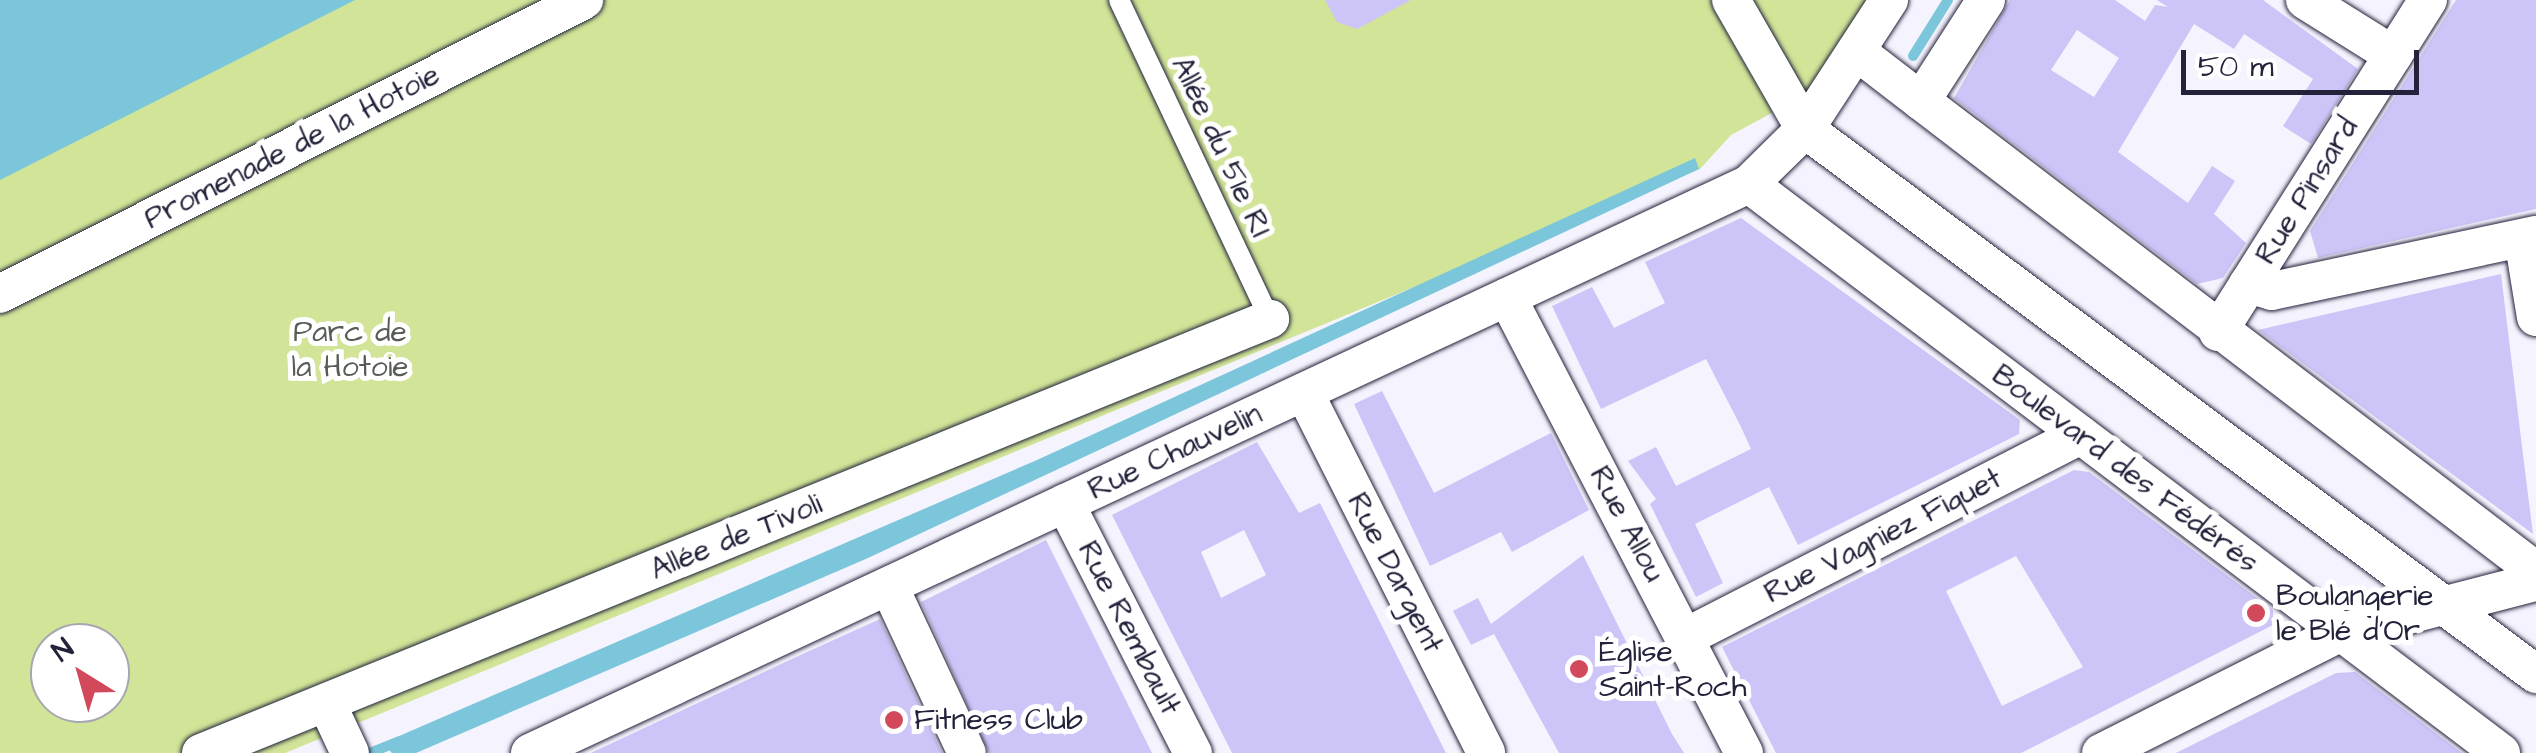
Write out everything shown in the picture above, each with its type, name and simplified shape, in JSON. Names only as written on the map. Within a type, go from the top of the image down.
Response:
[{"type":"street","name":"Promenade de la Hotoie","points":[[0,294],[584,0]]},
{"type":"street","points":[[1731,0],[1805,129],[2536,674]]},
{"type":"street","name":"Rue Chauvelin","points":[[530,753],[1749,184],[1805,129],[1889,0]]},
{"type":"street","points":[[1921,101],[1986,0]]},
{"type":"street","points":[[2305,0],[2393,55]]},
{"type":"street","name":"Rue Pinsard","points":[[2218,332],[2428,0]]},
{"type":"street","points":[[1856,51],[2218,332],[2536,571]]},
{"type":"street","name":"Boulevard des Fédérés","points":[[1749,184],[2501,753]]},
{"type":"street","points":[[2248,284],[2272,291],[2530,236],[2536,317]]},
{"type":"street","name":"Rue Allou","points":[[1507,297],[1744,753]]},
{"type":"street","name":"Allée de Tivoli","points":[[201,753],[1270,319]]},
{"type":"street","name":"Rue Dargent","points":[[1304,392],[1486,753]]},
{"type":"street","name":"Rue Vagniez Fiquet","points":[[1686,638],[2080,435]]},
{"type":"street","name":"Rue Rembault","points":[[1065,503],[1193,753]]},
{"type":"street","points":[[2101,753],[2342,632],[2536,582]]},
{"type":"street","points":[[888,586],[967,753]]},
{"type":"street","points":[[327,704],[348,748]]},
{"type":"lane","name":"Allée du 51e RI","points":[[1119,0],[1270,319]]},
{"type":"green space","name":"Parc de la Hotoie","points":[[0,0],[1876,0],[1820,87],[1731,135],[1700,169],[285,753],[0,753]]},
{"type":"water","points":[[0,0],[355,0],[0,180]]},
{"type":"water","points":[[1695,158],[1699,169],[868,558],[416,753],[392,753],[383,743],[1037,460]]},
{"type":"building","points":[[1325,0],[1411,0],[1357,29],[1337,22]]},
{"type":"building","points":[[2010,0],[2115,0],[2145,21],[2155,5],[2168,7],[2157,0],[2263,0],[2358,69],[2311,144],[2283,126],[2313,79],[2244,34],[2234,49],[2194,24],[2118,152],[2188,203],[2212,166],[2235,181],[2214,214],[2246,243],[2223,278],[2197,284],[1954,98]],"holes":[[[2077,30],[2119,58],[2094,97],[2051,70]]]},
{"type":"building","points":[[2456,0],[2536,0],[2536,209],[2318,258],[2310,231]]},
{"type":"building","points":[[1741,218],[2020,420],[2019,434],[1798,545],[1769,487],[1695,524],[1723,583],[1696,597],[1650,504],[1656,499],[1628,461],[1656,447],[1676,486],[1751,449],[1741,427],[1706,359],[1601,409],[1552,306],[1592,287],[1614,328],[1665,303],[1645,262]]},
{"type":"building","points":[[2501,274],[2524,463],[2533,534],[2258,330]]},
{"type":"building","points":[[1382,391],[1434,493],[1551,433],[1589,510],[1512,552],[1501,532],[1430,566],[1354,404]]},
{"type":"building","points":[[1257,442],[1299,513],[1320,503],[1446,753],[1232,753],[1112,515]],"holes":[[[1244,530],[1266,575],[1221,598],[1201,552]]]},
{"type":"building","points":[[2074,470],[2089,472],[2273,610],[2273,625],[2021,753],[1776,753],[1722,647]],"holes":[[[2016,556],[2083,667],[2002,706],[1946,591]]]},
{"type":"building","points":[[1046,540],[1152,753],[989,753],[921,602]]},
{"type":"building","name":"Église Saint-Roch","points":[[1583,555],[1684,753],[1559,753],[1494,634],[1471,645],[1453,611],[1478,598],[1491,624]]},
{"type":"building","points":[[880,619],[942,753],[591,753],[794,658]]},
{"type":"building","points":[[2355,672],[2462,753],[2176,753],[2336,673]]},
{"type":"waterway","points":[[1913,56],[1948,0]]},
{"type":"waterway","points":[[370,753],[399,741]]},
{"type":"place","name":"Boulangerie le Blé d'Or","points":[[2256,613]]},
{"type":"place","name":"Église Saint-Roch","points":[[1579,669]]},
{"type":"place","name":"Fitness Club","points":[[894,720]]}]
